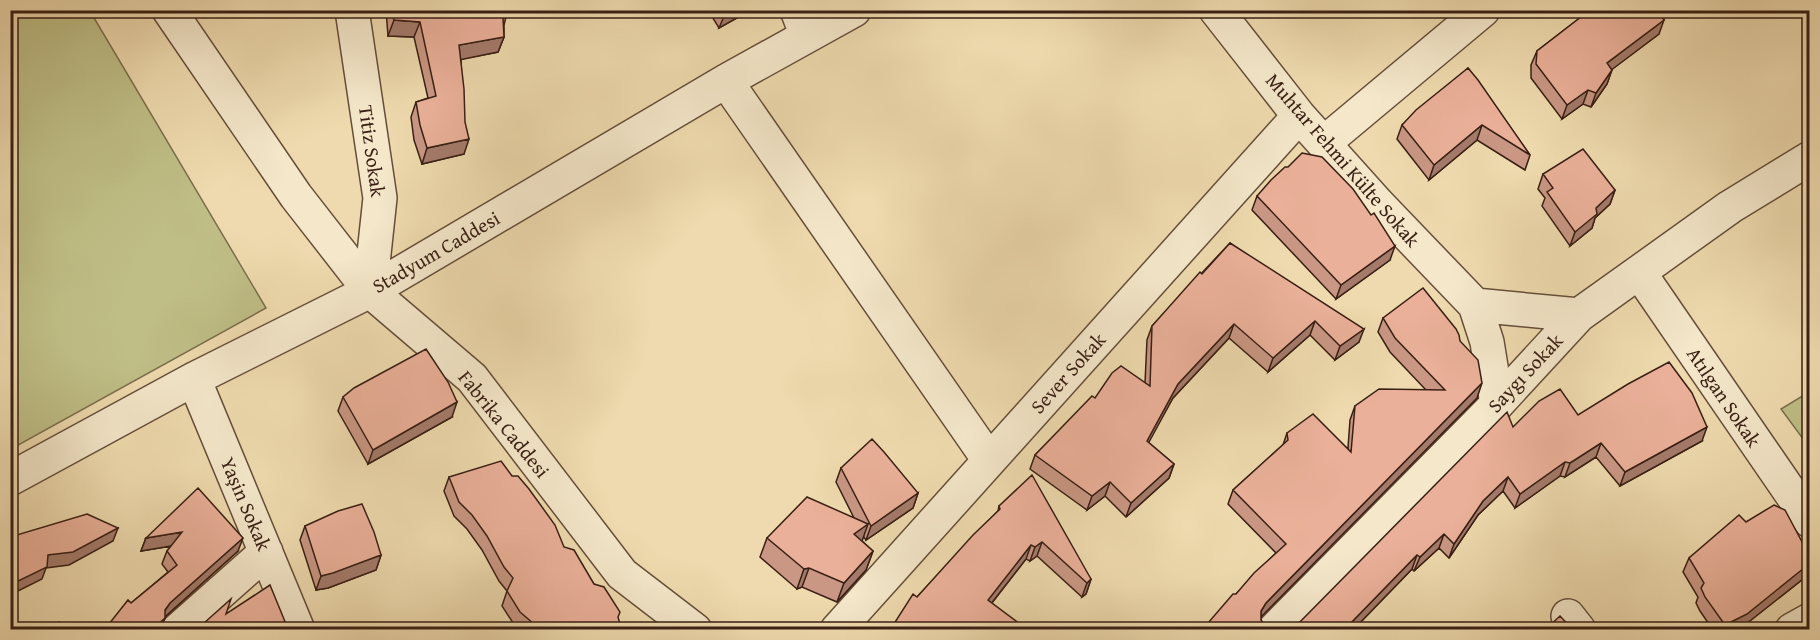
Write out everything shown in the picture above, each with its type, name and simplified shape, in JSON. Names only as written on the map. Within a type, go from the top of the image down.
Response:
[{"type":"street","name":"Fabrika Caddesi","points":[[169,10],[296,196],[370,291],[472,378],[622,574],[695,630]]},
{"type":"street","name":"Titiz Sokak","points":[[352,10],[380,198],[370,291]]},
{"type":"street","name":"Stadyum Caddesi","points":[[10,479],[194,379],[370,291],[726,81],[802,23],[854,10]]},
{"type":"street","name":"Muhtar Fehmi Külte Sokak","points":[[1216,10],[1299,116],[1378,204],[1475,305],[1487,342],[1497,404]]},
{"type":"street","points":[[1324,143],[1483,10]]},
{"type":"street","points":[[726,81],[989,460]]},
{"type":"street","name":"Sever Sokak","points":[[837,630],[1299,116]]},
{"type":"street","name":"Saygı Sokak","points":[[1274,630],[1497,404],[1579,315],[1730,207],[1809,158]]},
{"type":"street","name":"Atılgan Sokak","points":[[1639,272],[1809,521]]},
{"type":"street","points":[[1475,305],[1579,315]]},
{"type":"street","name":"Yaşin Sokak","points":[[194,379],[298,630]]},
{"type":"street","points":[[178,630],[266,552]]},
{"type":"street","points":[[1792,630],[1809,620]]},
{"type":"shaded area","points":[[11,10],[90,11],[266,308],[11,449]]},
{"type":"shaded area","points":[[1809,392],[1809,447],[1781,409]]},
{"type":"building","points":[[393,10],[506,10],[506,17],[503,18],[504,37],[459,45],[465,122],[469,139],[427,148],[416,102],[436,96],[420,22],[394,20]]},
{"type":"building","points":[[1590,10],[1658,10],[1664,20],[1607,63],[1612,70],[1596,93],[1588,90],[1567,105],[1536,64],[1537,51]]},
{"type":"building","points":[[1468,68],[1530,155],[1482,125],[1434,165],[1402,125],[1416,110]]},
{"type":"building","points":[[1583,149],[1615,190],[1596,208],[1597,214],[1575,232],[1547,192],[1553,188],[1543,174]]},
{"type":"building","points":[[1302,153],[1322,157],[1353,189],[1371,215],[1374,213],[1395,246],[1341,285],[1257,196],[1271,180]]},
{"type":"building","points":[[1230,243],[1364,329],[1340,346],[1315,321],[1273,358],[1234,324],[1178,384],[1147,441],[1174,464],[1131,503],[1110,482],[1092,496],[1035,455],[1092,396],[1095,398],[1112,373],[1121,366],[1150,386],[1152,326],[1200,272],[1202,274]]},
{"type":"building","points":[[1423,288],[1456,329],[1460,341],[1478,360],[1482,383],[1266,603],[1261,611],[1261,620],[1267,630],[1202,630],[1233,594],[1236,594],[1254,573],[1286,544],[1233,490],[1288,440],[1287,433],[1313,414],[1351,452],[1355,406],[1379,389],[1445,390],[1395,338],[1383,318]]},
{"type":"building","points":[[426,349],[448,382],[457,402],[373,450],[343,397],[354,388]]},
{"type":"building","points":[[1669,362],[1692,393],[1707,427],[1625,472],[1601,443],[1570,463],[1565,462],[1520,494],[1508,477],[1483,501],[1454,544],[1444,534],[1420,557],[1417,555],[1344,630],[1292,630],[1507,412],[1513,427],[1539,401],[1560,389],[1578,415]]},
{"type":"building","points":[[872,439],[918,493],[871,526],[841,468]]},
{"type":"building","points":[[501,461],[512,476],[518,476],[529,489],[555,525],[564,547],[574,550],[594,584],[604,587],[620,612],[618,617],[620,624],[611,630],[541,630],[520,612],[507,591],[513,578],[504,567],[487,536],[459,502],[449,477]]},
{"type":"building","points":[[1032,475],[1091,579],[1087,583],[1042,542],[1035,547],[1031,545],[988,600],[1028,630],[890,630],[913,594],[917,597],[973,535],[1000,509],[999,506]]},
{"type":"building","points":[[198,488],[243,538],[170,603],[165,610],[165,618],[152,630],[102,630],[128,600],[131,603],[177,565],[167,551],[182,532],[146,538]]},
{"type":"building","points":[[807,497],[868,524],[854,534],[873,551],[844,583],[809,568],[804,569],[767,538]]},
{"type":"building","points":[[362,504],[381,555],[321,576],[305,526],[338,511]]},
{"type":"building","points":[[1774,505],[1785,510],[1809,555],[1809,564],[1747,614],[1725,625],[1705,597],[1701,588],[1704,583],[1689,558],[1739,515],[1746,522]]},
{"type":"building","points":[[87,514],[118,528],[73,552],[48,555],[47,567],[10,585],[10,537]]},
{"type":"building","points":[[270,585],[290,630],[209,630],[204,623],[231,599],[226,614]]},
{"type":"building","points":[[1560,616],[1573,630],[1545,630]]},
{"type":"building","points":[[59,622],[67,630],[52,630]]}]
